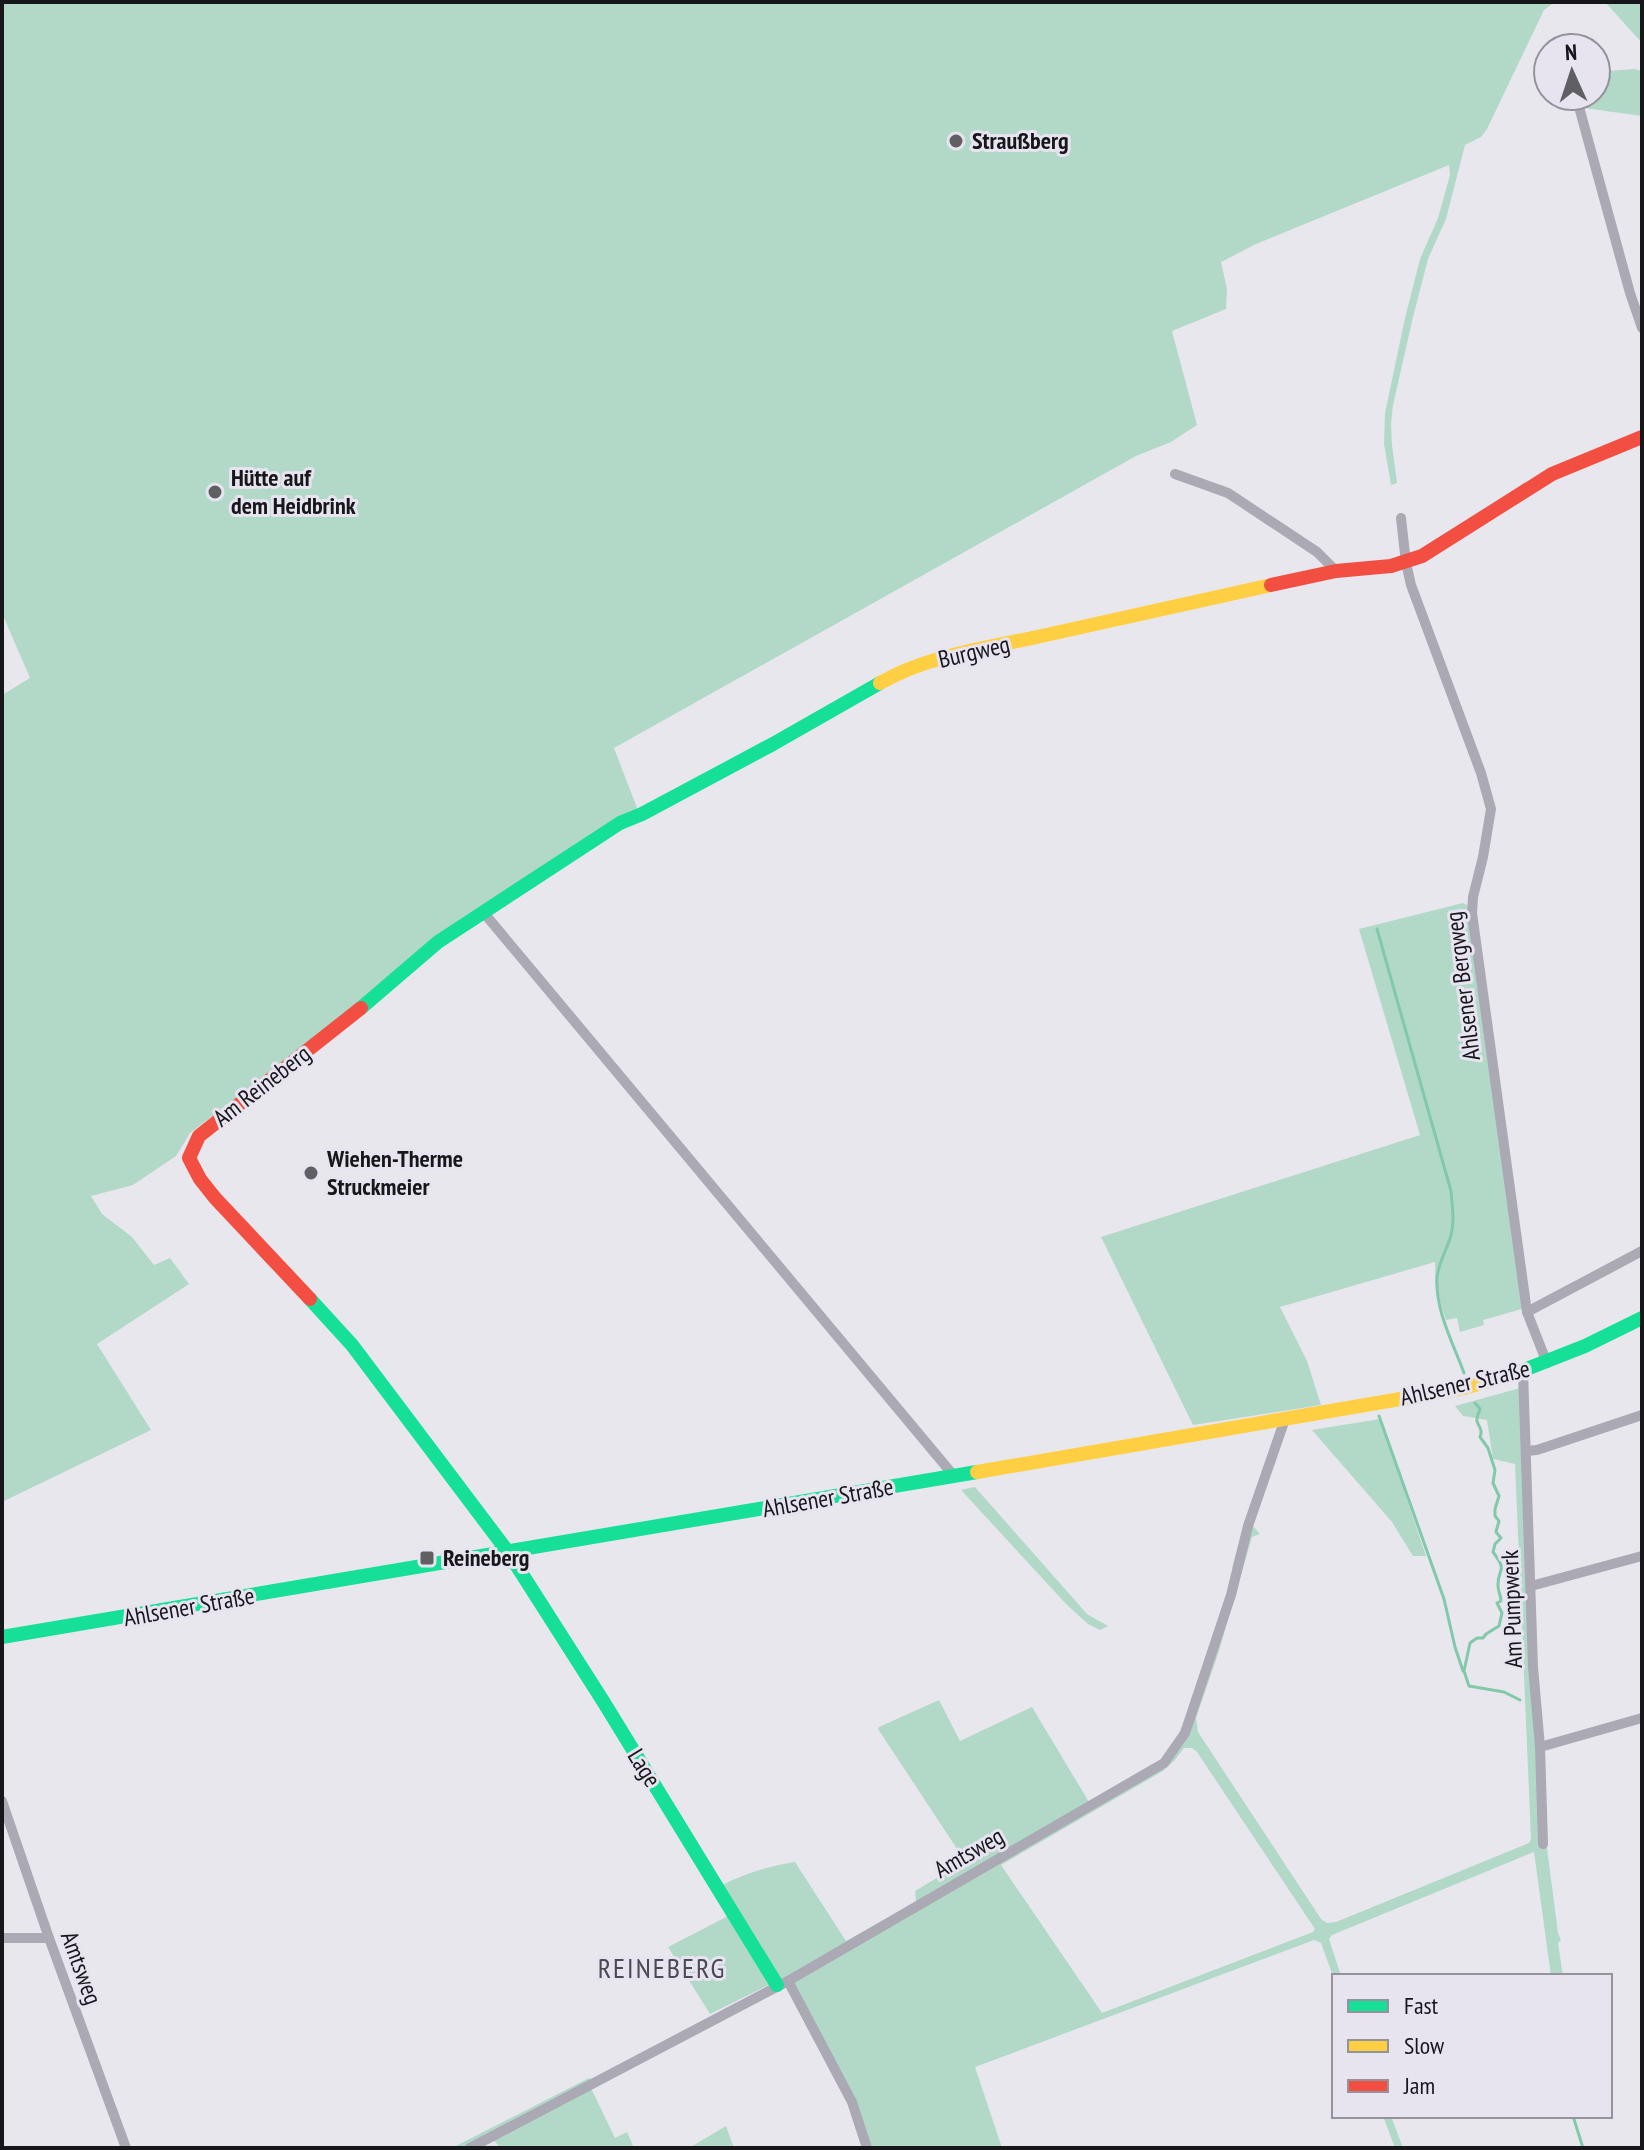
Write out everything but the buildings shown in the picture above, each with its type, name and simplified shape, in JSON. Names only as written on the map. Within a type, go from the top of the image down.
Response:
[{"type":"street","points":[[1580,112],[1642,328]]},
{"type":"street","name":"Burgweg","points":[[642,814],[894,675],[927,663],[1336,571],[1406,563],[1552,474],[1642,437]]},
{"type":"street","points":[[1175,474],[1228,493],[1317,552],[1336,571]]},
{"type":"street","name":"Ahlsener Bergweg","points":[[1401,518],[1411,585],[1481,773],[1491,809],[1472,913],[1527,1312],[1547,1363]]},
{"type":"street","name":"Am Reineberg","points":[[508,1552],[352,1345],[215,1198],[189,1158],[199,1136],[374,998],[438,942],[620,823],[642,814]]},
{"type":"street","points":[[484,913],[954,1476]]},
{"type":"street","points":[[1527,1312],[1642,1251]]},
{"type":"street","name":"Ahlsener Straße","points":[[2,1637],[1464,1388],[1547,1363],[1642,1318]]},
{"type":"street","name":"Am Pumpwerk","points":[[1523,1372],[1533,1667],[1540,1747],[1543,1844]]},
{"type":"street","points":[[1526,1451],[1642,1415]]},
{"type":"street","name":"Amtsweg","points":[[470,2148],[782,1983],[1164,1763],[1185,1733],[1231,1595],[1248,1526],[1285,1419]]},
{"type":"street","name":"Lage","points":[[508,1552],[782,1983],[852,2102],[867,2148]]},
{"type":"street","points":[[1531,1586],[1642,1556]]},
{"type":"street","points":[[1540,1747],[1642,1718]]},
{"type":"street","name":"Amtsweg","points":[[2,1801],[126,2148]]},
{"type":"street","points":[[2,1938],[49,1938]]},
{"type":"green space","points":[[2,2],[1555,2],[1544,10],[1532,32],[1487,129],[1481,137],[1465,145],[1446,219],[1428,259],[1393,405],[1392,445],[1397,483],[1391,485],[1384,444],[1385,413],[1420,259],[1438,218],[1450,175],[1449,165],[1256,244],[1221,262],[1227,289],[1226,309],[1172,331],[1197,425],[1171,442],[1136,456],[614,748],[639,813],[370,995],[190,1133],[176,1156],[133,1185],[91,1196],[102,1214],[132,1237],[154,1265],[170,1258],[189,1284],[97,1344],[151,1430],[2,1502],[2,695],[30,678],[2,613]]},
{"type":"green space","points":[[1605,2],[1642,2],[1642,43]]},
{"type":"green space","points":[[1612,71],[1642,71],[1642,116],[1612,112]]},
{"type":"green space","points":[[1463,903],[1467,905],[1469,913],[1522,1309],[1483,1320],[1484,1325],[1460,1332],[1457,1318],[1446,1320],[1436,1289],[1435,1262],[1280,1307],[1307,1361],[1321,1405],[1193,1425],[1101,1237],[1420,1135],[1359,929]]},
{"type":"green space","points":[[1520,1388],[1546,1840],[1561,1940],[1558,1943],[1563,1974],[1551,1974],[1534,1852],[1332,1935],[1329,1939],[1340,1974],[1332,1974],[1321,1943],[1314,1940],[975,2067],[1002,2148],[867,2148],[866,2135],[787,1976],[710,2014],[668,1947],[734,1913],[720,1886],[756,1871],[795,1862],[846,1941],[916,1902],[915,1891],[965,1861],[879,1727],[939,1700],[960,1741],[1032,1707],[1092,1807],[1171,1758],[1238,1566],[1232,1568],[1246,1518],[1260,1534],[1252,1537],[1196,1718],[1198,1732],[1321,1919],[1327,1923],[1336,1922],[1529,1843],[1515,1464],[1493,1459],[1487,1420],[1463,1416],[1455,1406]],"holes":[[[1184,1748],[1197,1752],[1315,1929],[1102,2013],[1001,1865],[1163,1771]]]},
{"type":"green space","points":[[1380,1419],[1426,1556],[1413,1556],[1392,1522],[1312,1430]]},
{"type":"green space","points":[[975,1487],[1087,1614],[1108,1626],[1100,1630],[1088,1624],[1067,1605],[961,1490]]},
{"type":"green space","points":[[589,2078],[615,2138],[627,2132],[634,2148],[500,2148],[494,2140],[479,2148],[452,2148]]},
{"type":"green space","points":[[1384,2118],[1392,2118],[1403,2148],[1395,2148]]},
{"type":"green space","points":[[726,2126],[734,2148],[689,2148]]},
{"type":"waterway","points":[[1377,929],[1451,1191],[1452,1230],[1438,1271],[1437,1289],[1446,1326],[1464,1373]]},
{"type":"waterway","points":[[1475,1403],[1480,1409],[1477,1420],[1480,1437],[1488,1448],[1495,1470],[1493,1483],[1499,1496],[1495,1516],[1499,1521],[1496,1532],[1501,1538],[1493,1552],[1501,1567],[1498,1580],[1501,1601],[1497,1603],[1502,1613],[1499,1626],[1470,1643],[1464,1671],[1469,1686],[1504,1692],[1520,1700]]},
{"type":"waterway","points":[[1379,1416],[1444,1599],[1463,1671]]},
{"type":"waterway","points":[[1574,2118],[1583,2148]]},
{"type":"traffic: fast","points":[[361,1008],[438,942],[620,823],[773,744],[880,683]]},
{"type":"traffic: fast","points":[[310,1299],[352,1345],[508,1552],[777,1985]]},
{"type":"traffic: fast","points":[[1514,1374],[1585,1346],[1642,1318]]},
{"type":"traffic: fast","points":[[2,1637],[977,1472]]},
{"type":"traffic: slow","points":[[880,683],[917,666],[957,654],[1271,585]]},
{"type":"traffic: slow","points":[[977,1472],[1464,1388],[1514,1374]]},
{"type":"traffic: jam","points":[[1271,585],[1336,571],[1391,566],[1422,556],[1552,474],[1642,437]]},
{"type":"traffic: jam","points":[[310,1299],[215,1198],[189,1158],[199,1136],[361,1008]]},
{"type":"place","name":"Straußberg","points":[[956,141]]},
{"type":"place","name":"Hütte auf dem Heidbrink","points":[[215,492]]},
{"type":"place","name":"Wiehen-Therme Struckmeier","points":[[311,1173]]},
{"type":"place","name":"Reineberg","points":[[427,1558]]},
{"type":"district","name":"REINEBERG","points":[[662,1968]]}]
